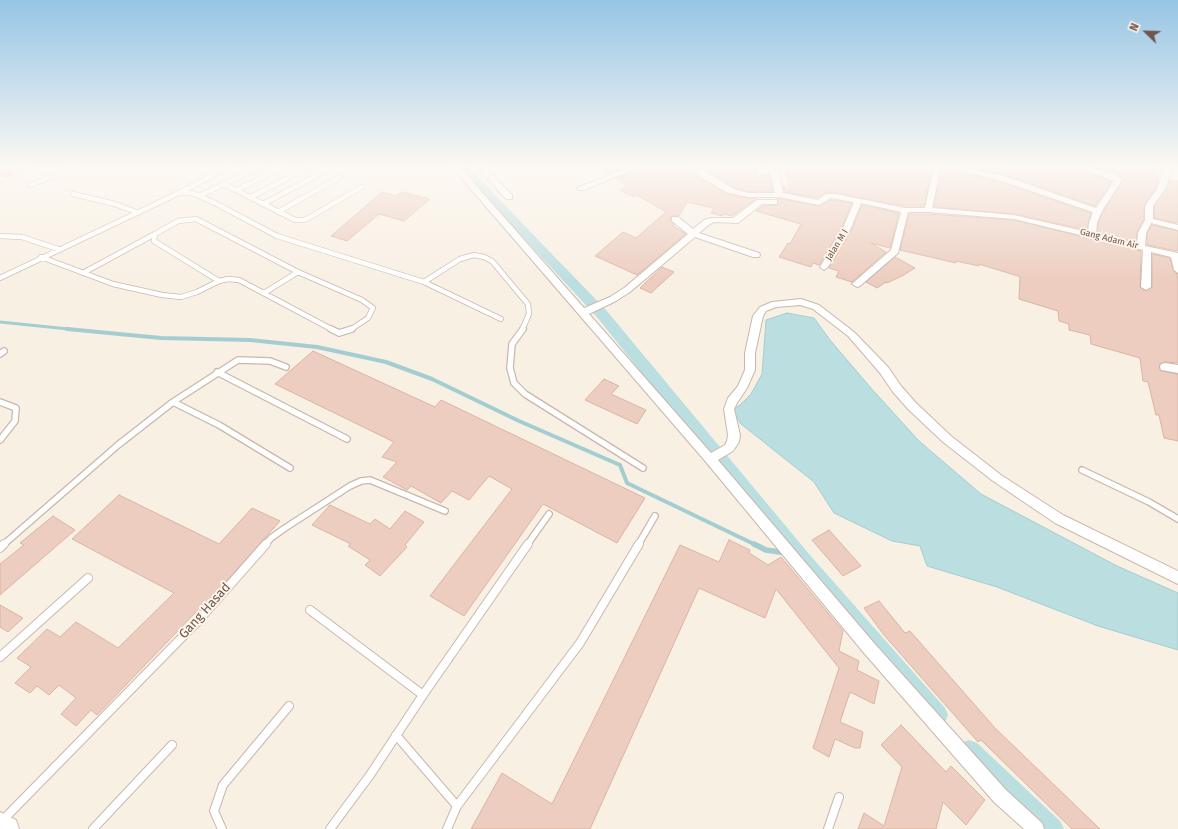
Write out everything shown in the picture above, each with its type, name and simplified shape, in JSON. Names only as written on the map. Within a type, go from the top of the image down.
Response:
[{"type":"main road","points":[[0,823],[7,829]]},
{"type":"street","points":[[490,205],[586,311],[869,648],[995,790],[1036,829]]},
{"type":"street","points":[[586,311],[613,299],[627,290],[707,222],[714,220],[735,221],[756,205]]},
{"type":"street","name":"Jalan M I","points":[[824,267],[848,228],[857,205]]},
{"type":"street","name":"Gang Adam Air","points":[[874,205],[905,210],[928,210],[1014,217],[1176,255]]},
{"type":"street","points":[[928,210],[929,205]]},
{"type":"street","points":[[1082,205],[1098,210]]},
{"type":"street","points":[[1092,235],[1093,223],[1101,205]]},
{"type":"street","points":[[1146,287],[1142,232],[1149,220],[1150,205]]},
{"type":"street","points":[[857,284],[895,251],[905,210]]},
{"type":"street","points":[[675,219],[694,234],[756,255]]},
{"type":"street","points":[[1149,220],[1178,228]]},
{"type":"street","points":[[1176,255],[1178,270]]},
{"type":"street","points":[[711,458],[729,448],[733,442],[734,435],[729,409],[732,401],[742,388],[750,370],[750,353],[758,316],[763,309],[775,304],[801,302],[816,307],[851,334],[884,370],[897,389],[912,406],[947,439],[997,478],[1059,519],[1178,578]]},
{"type":"street","points":[[1165,367],[1178,369]]},
{"type":"lane","points":[[117,205],[136,212]]},
{"type":"lane","points":[[0,278],[152,205]]},
{"type":"lane","points":[[216,205],[278,236],[424,282],[501,319]]},
{"type":"lane","points":[[264,205],[295,220],[304,220],[331,205]]},
{"type":"lane","points":[[278,212],[291,205]]},
{"type":"lane","points":[[41,257],[83,273],[122,287],[162,295],[180,297],[197,292],[219,281],[228,279],[239,280],[339,333],[350,330],[368,318],[373,308],[362,300],[298,272],[196,219],[178,221],[83,273]]},
{"type":"lane","points":[[155,234],[154,241],[219,281]]},
{"type":"lane","points":[[0,236],[22,237],[58,249]]},
{"type":"lane","points":[[424,282],[460,259],[474,256],[484,257],[492,262],[528,304],[529,314],[526,326],[512,344],[510,368],[514,383],[525,394],[643,468]]},
{"type":"lane","points":[[264,293],[298,272]]},
{"type":"lane","points":[[0,548],[118,445],[172,402],[217,372],[238,360],[270,361],[286,367]]},
{"type":"lane","points":[[217,372],[347,439]]},
{"type":"lane","points":[[0,402],[16,408],[15,421],[0,440]]},
{"type":"lane","points":[[172,402],[219,425],[290,468]]},
{"type":"lane","points":[[1082,470],[1149,502],[1178,519]]},
{"type":"lane","name":"Gang Hasad","points":[[0,823],[198,621],[263,548],[285,528],[350,486],[361,481],[370,480],[445,511]]},
{"type":"lane","points":[[330,829],[370,775],[423,695],[549,514]]},
{"type":"lane","points":[[447,829],[457,806],[580,643],[617,583],[655,516]]},
{"type":"lane","points":[[0,657],[88,578]]},
{"type":"lane","points":[[310,610],[423,695]]},
{"type":"lane","points":[[222,829],[214,811],[223,785],[289,706]]},
{"type":"lane","points":[[396,735],[457,806]]},
{"type":"lane","points":[[93,829],[172,744]]},
{"type":"lane","points":[[828,829],[839,796]]},
{"type":"water","points":[[787,313],[814,318],[830,340],[870,387],[919,441],[981,494],[1117,566],[1178,593],[1178,650],[1098,626],[997,587],[927,566],[920,546],[892,541],[834,513],[814,482],[741,424],[732,410],[740,405],[751,394],[762,374],[766,320]]},
{"type":"building","points":[[367,205],[423,205],[404,221],[379,214],[347,241],[331,236]]},
{"type":"building","points":[[654,205],[685,205],[679,216],[670,217],[670,221],[674,224],[673,226],[686,234],[637,275],[595,256],[623,232],[636,238],[666,212]]},
{"type":"building","points":[[699,205],[748,205],[732,216],[724,214],[722,216],[711,213],[714,208]]},
{"type":"building","points":[[851,205],[842,227],[819,265],[813,263],[811,267],[779,257],[788,243],[790,244],[801,224],[756,211],[763,206]]},
{"type":"building","points":[[862,205],[899,213],[890,248],[871,243],[886,252],[852,282],[836,277],[839,271],[829,268],[852,229]]},
{"type":"building","points":[[898,205],[924,205],[924,206]]},
{"type":"building","points":[[934,205],[1067,205],[1091,213],[1087,230],[1014,214],[934,207]]},
{"type":"building","points":[[1108,205],[1144,205],[1144,220],[1137,232],[1136,242],[1098,233],[1098,223]]},
{"type":"building","points":[[1155,205],[1178,205],[1178,223],[1154,218]]},
{"type":"building","points":[[909,214],[1014,220],[1141,251],[1140,287],[1145,291],[1152,287],[1152,254],[1170,258],[1173,270],[1177,274],[1178,280],[1178,363],[1165,362],[1160,364],[1159,367],[1161,371],[1178,374],[1178,441],[1164,438],[1159,415],[1156,415],[1148,382],[1143,381],[1140,358],[1091,344],[1090,335],[1069,330],[1069,324],[1059,321],[1058,311],[1019,299],[1020,277],[1018,276],[979,264],[979,266],[956,261],[956,263],[900,250]]},
{"type":"building","points":[[1152,225],[1178,231],[1178,251],[1147,245],[1147,233]]},
{"type":"building","points":[[895,257],[915,268],[877,288],[866,282]]},
{"type":"building","points":[[662,267],[674,272],[651,293],[640,288]]},
{"type":"building","points":[[313,351],[435,407],[441,400],[645,498],[617,543],[543,504],[464,616],[430,596],[512,489],[489,476],[469,500],[452,491],[441,503],[411,486],[407,490],[383,477],[397,462],[382,457],[394,442],[275,384]]},
{"type":"building","points":[[604,379],[619,386],[611,394],[646,410],[637,424],[585,400]]},
{"type":"building","points":[[119,495],[219,544],[252,508],[280,521],[198,613],[196,612],[97,715],[91,710],[76,726],[61,714],[76,698],[59,685],[49,695],[37,686],[30,693],[15,683],[31,667],[17,658],[47,629],[60,637],[76,622],[118,648],[174,593],[72,539]]},
{"type":"building","points":[[330,505],[370,524],[375,519],[390,529],[405,511],[424,522],[405,545],[407,547],[380,576],[365,565],[370,560],[348,546],[351,544],[312,525]]},
{"type":"building","points":[[53,516],[75,530],[0,595],[0,564],[24,545],[20,543]]},
{"type":"building","points":[[829,530],[861,566],[843,576],[812,540]]},
{"type":"building","points":[[729,540],[750,550],[749,553],[768,565],[781,557],[843,631],[839,651],[859,661],[857,670],[879,681],[874,704],[850,692],[840,722],[863,732],[860,748],[855,748],[835,739],[829,757],[813,748],[839,668],[776,589],[765,618],[699,588],[590,829],[471,829],[502,773],[552,804],[680,545],[719,562]]},
{"type":"building","points":[[879,601],[905,633],[910,631],[995,728],[1100,829],[1072,829],[981,740],[978,742],[884,635],[864,608]]},
{"type":"building","points":[[0,605],[23,618],[8,632],[0,627]]},
{"type":"building","points":[[901,725],[946,772],[951,766],[985,800],[966,825],[943,802],[936,829],[858,829],[864,813],[884,826],[902,767],[881,745]]},
{"type":"waterway","points":[[499,205],[601,313],[803,560],[938,715]]},
{"type":"waterway","points":[[0,322],[78,330]]},
{"type":"waterway","points":[[67,329],[161,338],[250,340],[317,347],[386,362],[432,379],[519,421],[620,465],[627,483],[756,545]]},
{"type":"waterway","points":[[756,545],[766,550],[786,553]]},
{"type":"waterway","points":[[969,751],[1052,829]]}]
